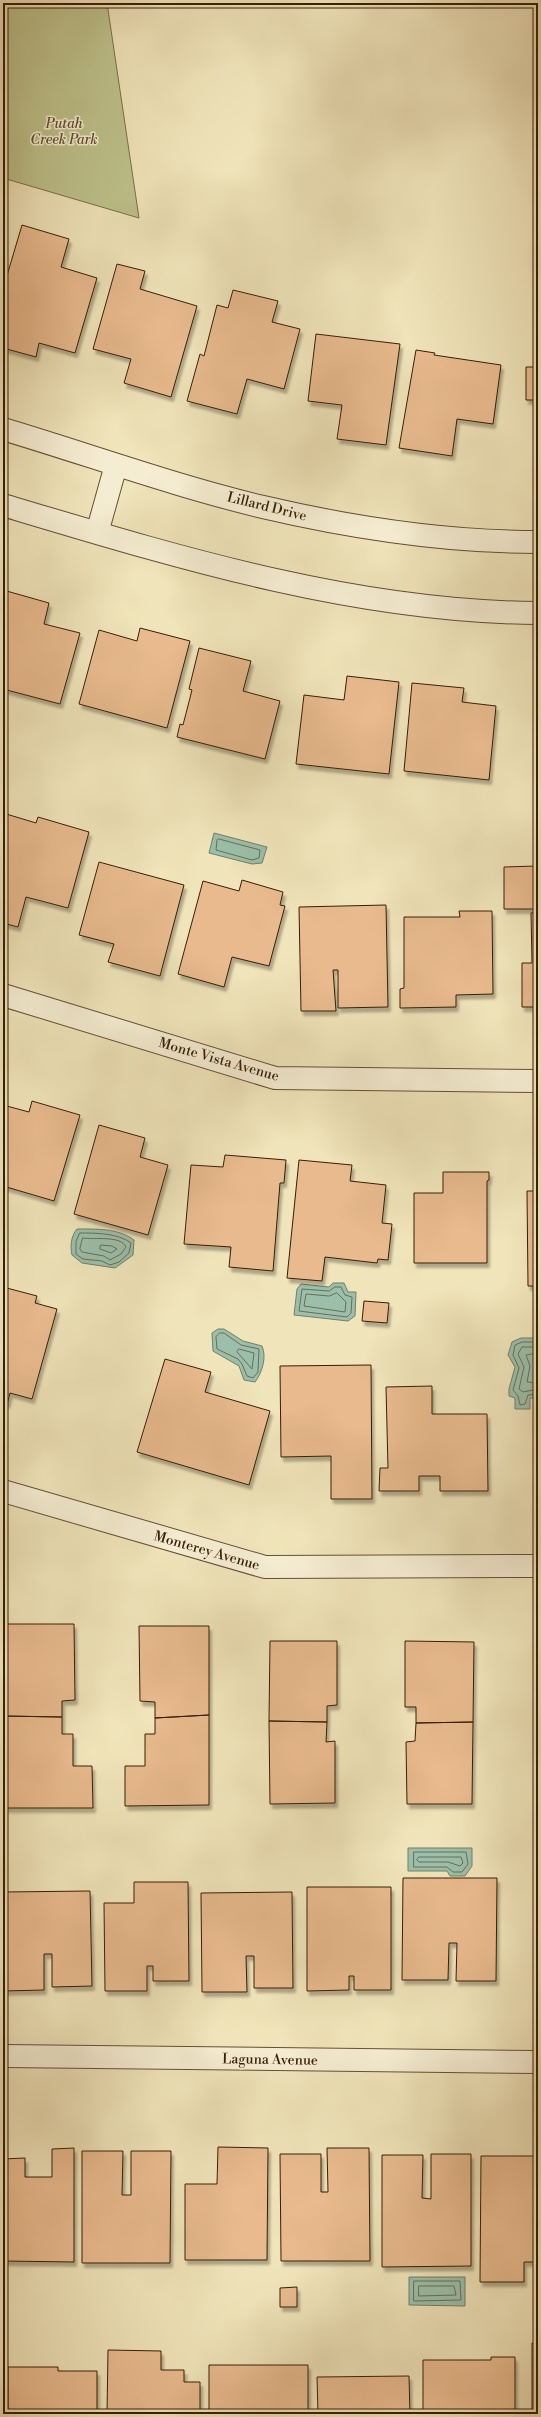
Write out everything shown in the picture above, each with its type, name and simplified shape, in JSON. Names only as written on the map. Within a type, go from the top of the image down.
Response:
[{"type":"street","name":"Lillard Drive","points":[[3,429],[116,465],[263,506],[336,522],[437,537],[538,542]]},
{"type":"street","points":[[97,533],[116,465]]},
{"type":"street","points":[[3,504],[219,568],[362,597],[447,608],[538,613]]},
{"type":"street","name":"Monte Vista Avenue","points":[[3,995],[275,1078],[538,1081]]},
{"type":"street","name":"Monterey Avenue","points":[[3,1491],[265,1567],[538,1566]]},
{"type":"street","name":"Laguna Avenue","points":[[3,2056],[538,2062]]},
{"type":"green space","name":"Putah Creek Park","points":[[3,3],[107,3],[139,218],[3,178]]},
{"type":"water","points":[[214,833],[267,847],[262,863],[252,864],[209,853]]},
{"type":"water","points":[[77,1229],[107,1230],[128,1236],[134,1240],[133,1255],[115,1268],[82,1263],[72,1255],[71,1252],[72,1238]]},
{"type":"water","points":[[333,1283],[344,1283],[348,1292],[356,1292],[355,1316],[348,1321],[294,1315],[297,1289],[301,1284],[329,1287]]},
{"type":"water","points":[[218,1329],[224,1329],[243,1341],[262,1346],[264,1360],[260,1374],[255,1382],[244,1380],[239,1366],[213,1351],[212,1333]]},
{"type":"water","points":[[521,1338],[538,1338],[538,1398],[530,1398],[530,1409],[515,1409],[515,1398],[509,1396],[509,1389],[515,1367],[508,1355],[512,1342]]},
{"type":"water","points":[[408,1848],[472,1848],[472,1866],[465,1876],[450,1876],[447,1871],[408,1871]]},
{"type":"water","points":[[409,2277],[465,2277],[465,2306],[409,2305]]},
{"type":"building","points":[[22,225],[69,239],[61,267],[97,278],[75,353],[39,343],[36,357],[3,348],[3,289]]},
{"type":"building","points":[[117,264],[145,271],[140,289],[197,306],[171,397],[124,383],[131,359],[93,349]]},
{"type":"building","points":[[233,290],[278,301],[272,322],[300,329],[284,389],[247,379],[237,414],[187,401],[200,354],[204,356],[217,305],[228,308]]},
{"type":"building","points":[[316,334],[400,344],[386,445],[337,439],[342,405],[308,401]]},
{"type":"building","points":[[416,350],[435,353],[434,355],[501,365],[493,424],[457,419],[452,456],[399,448]]},
{"type":"building","points":[[526,367],[538,367],[538,400],[526,400]]},
{"type":"building","points":[[3,590],[49,603],[44,624],[80,633],[60,704],[3,689]]},
{"type":"building","points":[[140,628],[190,641],[167,728],[79,704],[99,630],[137,641]]},
{"type":"building","points":[[199,648],[251,661],[243,691],[280,701],[265,759],[177,737],[180,724],[183,725],[192,690],[189,689]]},
{"type":"building","points":[[347,676],[399,682],[389,774],[296,764],[304,695],[344,700]]},
{"type":"building","points":[[412,683],[464,688],[462,702],[496,706],[489,780],[404,771]]},
{"type":"building","points":[[3,813],[36,823],[38,817],[89,832],[68,908],[26,897],[18,927],[3,923]]},
{"type":"building","points":[[99,862],[184,885],[160,976],[108,962],[114,944],[79,935]]},
{"type":"building","points":[[536,866],[536,909],[504,909],[504,867]]},
{"type":"building","points":[[242,880],[283,892],[280,905],[285,906],[269,966],[232,957],[224,987],[178,974],[203,881],[239,891]]},
{"type":"building","points":[[386,905],[388,1007],[338,1008],[338,970],[333,970],[336,1011],[301,1011],[299,907]]},
{"type":"building","points":[[459,911],[492,911],[493,994],[456,995],[456,1007],[400,1008],[400,989],[404,988],[404,917],[460,917]]},
{"type":"building","points":[[538,912],[538,1007],[522,1007],[522,963],[532,963],[531,913]]},
{"type":"building","points":[[32,1101],[80,1115],[54,1201],[3,1186],[3,1105],[29,1112]]},
{"type":"building","points":[[99,1125],[145,1138],[140,1157],[168,1165],[148,1235],[74,1214]]},
{"type":"building","points":[[225,1155],[286,1160],[284,1183],[280,1183],[273,1271],[229,1267],[231,1247],[184,1244],[191,1165],[223,1167]]},
{"type":"building","points":[[299,1160],[352,1165],[350,1181],[386,1185],[382,1223],[392,1224],[388,1260],[378,1259],[377,1263],[325,1257],[322,1281],[287,1278]]},
{"type":"building","points":[[443,1172],[489,1172],[489,1180],[487,1181],[487,1263],[414,1263],[414,1193],[443,1193]]},
{"type":"building","points":[[527,1191],[538,1191],[538,1286],[528,1286]]},
{"type":"building","points":[[3,1287],[37,1296],[35,1303],[57,1309],[32,1399],[10,1393],[7,1404],[3,1402]]},
{"type":"building","points":[[364,1301],[389,1303],[387,1323],[362,1321]]},
{"type":"building","points":[[165,1359],[211,1372],[205,1392],[270,1411],[249,1485],[137,1452]]},
{"type":"building","points":[[371,1365],[372,1499],[331,1499],[331,1456],[281,1457],[280,1366]]},
{"type":"building","points":[[432,1386],[432,1414],[487,1414],[488,1491],[440,1491],[440,1476],[419,1476],[419,1491],[379,1491],[380,1468],[388,1468],[386,1387]]},
{"type":"building","points":[[3,1624],[74,1624],[75,1700],[62,1701],[62,1717],[3,1716]]},
{"type":"building","points":[[139,1626],[209,1626],[209,1715],[155,1718],[155,1702],[140,1701]]},
{"type":"building","points":[[270,1641],[337,1641],[337,1705],[327,1706],[327,1722],[269,1721]]},
{"type":"building","points":[[405,1641],[474,1642],[473,1722],[416,1723],[416,1707],[405,1707]]},
{"type":"building","points":[[209,1715],[209,1805],[125,1806],[125,1766],[145,1766],[145,1734],[155,1734],[155,1718]]},
{"type":"building","points":[[3,1716],[62,1717],[62,1734],[73,1734],[73,1766],[92,1766],[93,1808],[3,1808]]},
{"type":"building","points":[[269,1721],[327,1722],[326,1742],[335,1741],[335,1803],[270,1804]]},
{"type":"building","points":[[473,1722],[472,1804],[407,1804],[406,1742],[415,1741],[416,1723]]},
{"type":"building","points":[[403,1878],[497,1878],[496,1981],[456,1981],[457,1943],[449,1943],[448,1980],[402,1980]]},
{"type":"building","points":[[134,1882],[188,1882],[189,1981],[153,1981],[153,1966],[147,1966],[147,1991],[105,1991],[104,1903],[134,1903]]},
{"type":"building","points":[[307,1887],[391,1887],[391,1990],[354,1990],[354,1976],[349,1976],[349,1990],[307,1991]]},
{"type":"building","points":[[90,1891],[92,1986],[52,1987],[52,1954],[44,1954],[44,1990],[3,1991],[3,1892]]},
{"type":"building","points":[[292,1892],[293,1988],[254,1988],[254,1956],[246,1956],[247,1992],[202,1992],[201,1893]]},
{"type":"building","points":[[218,2147],[268,2148],[267,2260],[185,2260],[185,2184],[217,2184]]},
{"type":"building","points":[[74,2148],[74,2262],[3,2261],[3,2159],[25,2158],[25,2177],[52,2177],[52,2149]]},
{"type":"building","points":[[327,2148],[369,2148],[370,2261],[281,2261],[280,2154],[321,2154],[321,2192],[328,2192]]},
{"type":"building","points":[[82,2151],[123,2151],[122,2195],[131,2195],[131,2151],[171,2151],[170,2263],[82,2263]]},
{"type":"building","points":[[431,2154],[471,2154],[471,2266],[382,2267],[382,2155],[423,2155],[422,2198],[431,2199]]},
{"type":"building","points":[[481,2156],[538,2156],[538,2232],[535,2232],[535,2262],[524,2262],[524,2282],[480,2282]]},
{"type":"building","points":[[297,2287],[297,2307],[280,2307],[280,2288]]},
{"type":"building","points":[[532,2343],[538,2343],[538,2414],[532,2414]]},
{"type":"building","points":[[108,2350],[161,2351],[161,2370],[184,2370],[184,2382],[200,2382],[200,2414],[107,2414]]},
{"type":"building","points":[[491,2357],[515,2357],[515,2414],[423,2414],[423,2360],[491,2360]]},
{"type":"building","points":[[209,2365],[308,2365],[308,2414],[209,2414]]},
{"type":"building","points":[[8,2367],[58,2367],[58,2371],[97,2371],[97,2414],[8,2414]]},
{"type":"building","points":[[409,2376],[410,2414],[318,2414],[317,2377]]}]
